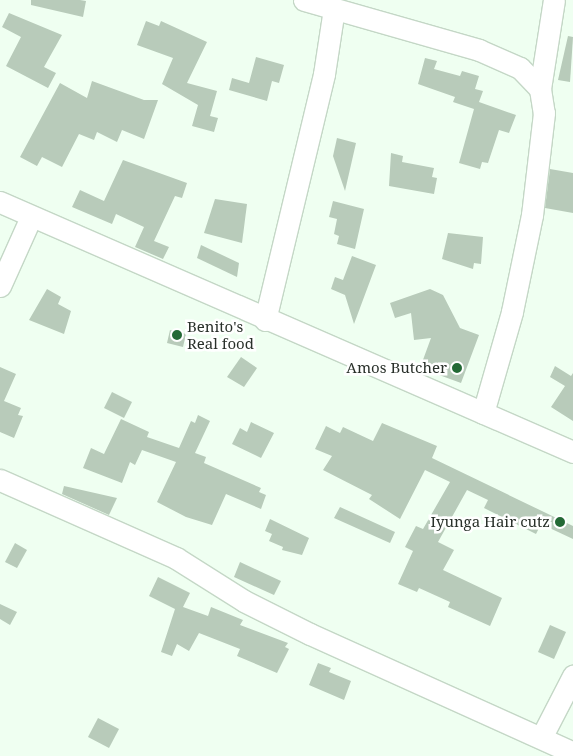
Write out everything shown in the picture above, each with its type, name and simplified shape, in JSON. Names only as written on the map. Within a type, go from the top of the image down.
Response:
[{"type":"street","points":[[304,0],[349,7],[479,50],[520,68],[540,89]]},
{"type":"street","points":[[483,413],[512,312],[532,215],[544,113],[540,89],[554,0]]},
{"type":"street","points":[[265,320],[324,74],[349,7]]},
{"type":"street","points":[[0,202],[265,320],[573,452]]},
{"type":"street","points":[[0,286],[31,217]]},
{"type":"street","points":[[0,480],[176,558],[244,601],[310,634],[542,736],[573,753]]},
{"type":"street","points":[[542,736],[573,676]]},
{"type":"building","points":[[31,0],[86,1],[83,17],[31,5]]},
{"type":"building","points":[[9,13],[62,35],[44,67],[56,73],[48,88],[6,66],[21,37],[2,27]]},
{"type":"building","points":[[146,21],[159,26],[161,21],[207,42],[187,83],[217,91],[210,116],[218,118],[214,132],[192,126],[198,105],[162,84],[173,58],[137,45]]},
{"type":"building","points":[[568,36],[573,37],[570,82],[558,80]]},
{"type":"building","points":[[256,57],[284,65],[279,83],[272,81],[267,101],[229,90],[232,78],[249,83]]},
{"type":"building","points":[[425,58],[437,61],[434,69],[460,76],[462,71],[479,76],[475,89],[483,91],[479,102],[516,115],[509,133],[499,130],[488,163],[482,162],[480,169],[459,163],[474,109],[453,102],[455,97],[418,84]]},
{"type":"building","points":[[92,81],[144,100],[158,100],[144,139],[122,130],[117,142],[97,132],[94,140],[79,134],[62,167],[42,157],[37,166],[20,157],[60,83],[87,98]]},
{"type":"building","points":[[337,138],[356,143],[345,191],[333,156]]},
{"type":"building","points":[[391,153],[403,156],[402,162],[434,168],[432,177],[437,178],[434,194],[389,186]]},
{"type":"building","points":[[123,160],[187,183],[182,198],[175,196],[154,241],[169,247],[163,259],[135,247],[144,227],[116,214],[112,224],[72,207],[80,190],[104,201]]},
{"type":"building","points":[[550,169],[573,173],[573,213],[545,208]]},
{"type":"building","points":[[215,199],[247,204],[242,243],[204,233]]},
{"type":"building","points":[[333,201],[364,209],[355,249],[337,244],[339,236],[334,234],[337,219],[329,217]]},
{"type":"building","points":[[448,233],[483,237],[481,264],[474,263],[473,269],[442,259]]},
{"type":"building","points":[[201,245],[239,263],[237,277],[197,258]]},
{"type":"building","points":[[352,256],[376,265],[354,324],[345,295],[331,289],[335,277],[343,280]]},
{"type":"building","points":[[47,289],[61,297],[58,304],[71,311],[64,334],[29,320]]},
{"type":"building","points":[[430,289],[443,295],[460,328],[479,335],[461,383],[420,368],[431,338],[414,340],[411,313],[395,318],[390,303]]},
{"type":"building","points":[[170,330],[186,334],[183,347],[167,343]]},
{"type":"building","points":[[241,357],[257,368],[244,387],[227,377]]},
{"type":"building","points":[[555,366],[571,376],[573,373],[573,421],[551,407],[565,386],[550,377]]},
{"type":"building","points":[[0,367],[16,374],[4,401],[21,408],[18,415],[23,416],[14,438],[0,432]]},
{"type":"building","points":[[112,392],[132,402],[124,418],[104,408]]},
{"type":"building","points":[[198,415],[210,421],[195,453],[206,457],[204,463],[261,488],[259,492],[266,495],[261,509],[226,494],[212,525],[186,517],[157,502],[176,462],[142,450],[135,465],[130,462],[122,483],[83,468],[91,448],[104,454],[121,419],[149,432],[147,437],[179,448],[191,421],[195,423]]},
{"type":"building","points":[[251,422],[274,433],[261,458],[232,444],[240,428],[247,432]]},
{"type":"building","points":[[382,423],[437,446],[432,458],[573,526],[573,539],[541,524],[536,534],[484,508],[488,500],[467,490],[438,542],[454,550],[443,570],[502,598],[490,626],[448,607],[450,602],[419,588],[417,592],[398,584],[413,551],[405,547],[416,526],[423,529],[450,482],[425,470],[400,519],[369,499],[372,495],[323,470],[332,456],[315,449],[326,426],[340,433],[343,427],[373,441]]},
{"type":"building","points":[[64,486],[117,498],[109,515],[62,494]]},
{"type":"building","points":[[340,507],[395,532],[390,543],[334,518]]},
{"type":"building","points":[[270,519],[309,538],[302,555],[282,550],[283,547],[269,541],[272,534],[265,531]]},
{"type":"building","points":[[15,543],[27,550],[17,568],[5,562]]},
{"type":"building","points":[[240,562],[281,581],[274,595],[234,577]]},
{"type":"building","points":[[158,577],[190,593],[183,607],[208,616],[211,607],[243,620],[240,625],[288,643],[285,647],[289,649],[277,673],[237,656],[240,649],[199,633],[189,651],[177,644],[172,656],[161,652],[175,609],[149,596]]},
{"type":"building","points":[[0,604],[17,612],[10,625],[0,619]]},
{"type":"building","points":[[550,625],[566,632],[554,659],[538,652]]},
{"type":"building","points":[[318,663],[331,668],[329,672],[351,681],[344,700],[309,685]]},
{"type":"building","points":[[98,718],[119,729],[109,748],[88,737]]},
{"type":"place","name":"Benito's Real food","points":[[177,335]]},
{"type":"place","name":"Amos Butcher","points":[[457,368]]},
{"type":"place","name":"Iyunga Hair cutz","points":[[560,522]]}]
